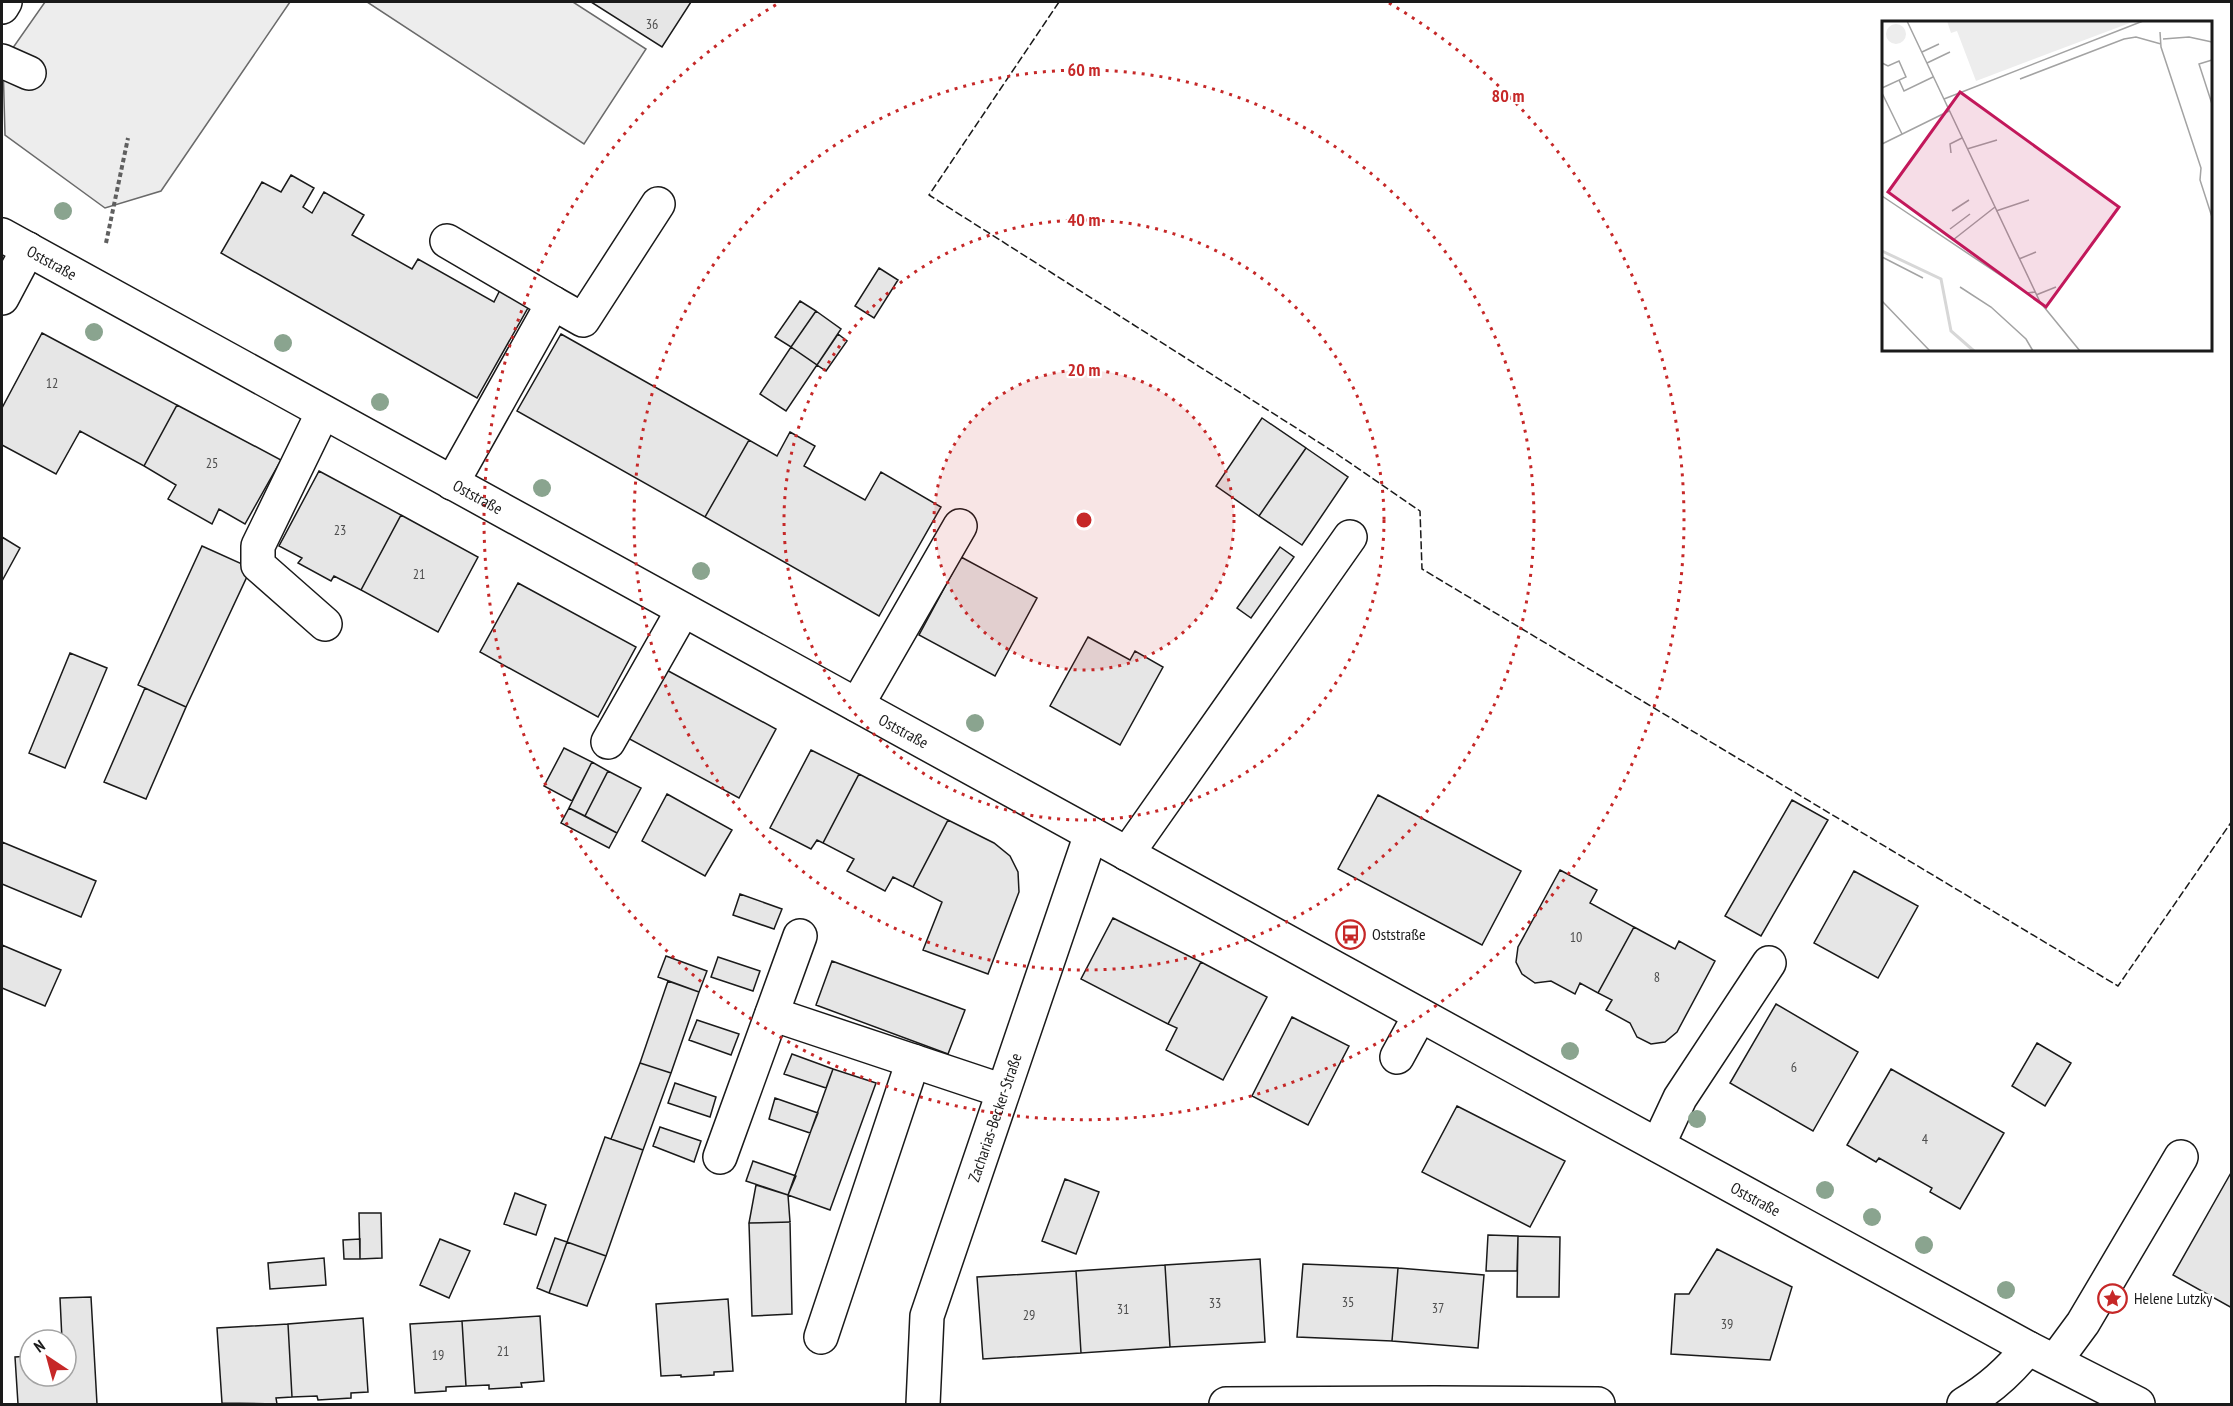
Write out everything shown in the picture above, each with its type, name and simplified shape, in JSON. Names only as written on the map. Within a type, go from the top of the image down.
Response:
[{"type":"main road","points":[[2,7],[5,2]]},
{"type":"main road","points":[[447,241],[583,320],[658,204]]},
{"type":"main road","points":[[2,298],[15,242]]},
{"type":"main road","name":"Oststraße","points":[[15,242],[1420,1015],[2041,1354],[2138,1404]]},
{"type":"main road","points":[[452,483],[553,303]]},
{"type":"main road","points":[[323,412],[258,546],[258,565],[325,624]]},
{"type":"main road","points":[[856,705],[960,526]]},
{"type":"main road","points":[[1127,854],[1350,537]]},
{"type":"main road","points":[[608,742],[683,610]]},
{"type":"main road","name":"Zacharias-Becker-Straße","points":[[923,1404],[927,1316],[1091,834]]},
{"type":"main road","points":[[720,1157],[801,936]]},
{"type":"main road","points":[[1658,1145],[1680,1098],[1768,963]]},
{"type":"main road","points":[[772,1014],[1004,1090]]},
{"type":"main road","points":[[1397,1057],[1420,1015]]},
{"type":"main road","points":[[821,1337],[913,1061]]},
{"type":"main road","points":[[1964,1404],[2041,1354],[2083,1323],[2181,1157]]},
{"type":"main road","points":[[1226,1404],[1598,1404]]},
{"type":"path","points":[[92,285],[109,235],[128,138]]},
{"type":"shaded area","points":[[45,2],[290,2],[161,191],[105,208],[5,135],[3,62]]},
{"type":"shaded area","points":[[367,2],[573,2],[646,49],[584,144]]},
{"type":"building","points":[[591,2],[691,2],[662,47]]},
{"type":"building","points":[[291,175],[314,188],[303,207],[312,213],[324,192],[364,215],[352,235],[412,269],[418,259],[494,302],[500,290],[529,306],[477,398],[221,253],[262,182],[281,192]]},
{"type":"building","points":[[879,268],[898,280],[874,318],[855,306]]},
{"type":"building","points":[[800,301],[816,311],[791,347],[775,337]]},
{"type":"building","points":[[816,311],[841,329],[817,365],[791,347]]},
{"type":"building","points":[[42,333],[177,405],[144,466],[80,431],[56,474],[2,445],[2,408]]},
{"type":"building","points":[[561,334],[749,440],[705,517],[517,411]]},
{"type":"building","points":[[838,334],[847,341],[826,371],[817,365]]},
{"type":"building","points":[[791,347],[817,365],[786,411],[760,394]]},
{"type":"building","points":[[177,405],[281,460],[245,524],[219,509],[212,524],[168,499],[176,485],[144,466]]},
{"type":"building","points":[[1262,418],[1306,448],[1259,516],[1216,486]]},
{"type":"building","points":[[790,432],[815,446],[804,466],[865,500],[881,472],[941,507],[879,616],[705,517],[749,440],[777,456]]},
{"type":"building","points":[[1306,448],[1348,477],[1302,545],[1259,516]]},
{"type":"building","points":[[319,471],[401,515],[361,590],[334,576],[331,581],[298,563],[302,558],[279,546]]},
{"type":"building","points":[[401,515],[478,557],[438,632],[361,590]]},
{"type":"building","points":[[2,537],[20,548],[2,581]]},
{"type":"building","points":[[202,546],[251,568],[186,707],[138,685]]},
{"type":"building","points":[[1280,547],[1294,557],[1251,618],[1237,608]]},
{"type":"building","points":[[961,557],[1037,598],[995,676],[919,635]]},
{"type":"building","points":[[518,583],[636,647],[598,717],[480,652]]},
{"type":"building","points":[[1088,637],[1130,660],[1135,651],[1163,667],[1120,745],[1050,706]]},
{"type":"building","points":[[70,653],[107,668],[65,768],[29,753]]},
{"type":"building","points":[[661,667],[776,729],[739,798],[624,736]]},
{"type":"building","points":[[145,688],[186,707],[146,799],[104,782]]},
{"type":"building","points":[[564,748],[592,762],[572,801],[544,786]]},
{"type":"building","points":[[811,750],[859,774],[823,843],[817,840],[811,849],[770,828]]},
{"type":"building","points":[[592,762],[608,771],[585,816],[569,808]]},
{"type":"building","points":[[608,771],[641,788],[617,833],[585,816]]},
{"type":"building","points":[[859,774],[948,820],[913,887],[893,877],[885,891],[847,871],[854,859],[823,843]]},
{"type":"building","points":[[667,794],[732,830],[705,876],[642,841]]},
{"type":"building","points":[[1378,795],[1521,871],[1482,945],[1338,869]]},
{"type":"building","points":[[1792,800],[1828,820],[1761,936],[1725,916]]},
{"type":"building","points":[[569,808],[617,833],[609,848],[561,823]]},
{"type":"building","points":[[948,820],[994,843],[1010,856],[1018,872],[1019,892],[988,974],[923,950],[942,902],[913,887]]},
{"type":"building","points":[[2,842],[96,881],[81,917],[2,884]]},
{"type":"building","points":[[1560,870],[1597,890],[1590,903],[1634,927],[1598,993],[1580,983],[1575,994],[1551,981],[1535,983],[1522,974],[1516,962],[1518,947]]},
{"type":"building","points":[[1854,871],[1918,906],[1878,978],[1814,943]]},
{"type":"building","points":[[740,894],[782,909],[774,929],[733,915]]},
{"type":"building","points":[[1113,918],[1201,962],[1168,1024],[1081,979]]},
{"type":"building","points":[[1634,927],[1675,949],[1679,941],[1715,961],[1677,1032],[1665,1042],[1651,1044],[1637,1037],[1630,1023],[1606,1010],[1612,1000],[1598,993]]},
{"type":"building","points":[[2,945],[61,970],[45,1006],[2,988]]},
{"type":"building","points":[[666,956],[707,971],[699,992],[658,977]]},
{"type":"building","points":[[718,957],[760,971],[753,991],[711,977]]},
{"type":"building","points":[[832,961],[965,1010],[948,1054],[816,1005]]},
{"type":"building","points":[[1201,962],[1267,997],[1223,1080],[1166,1050],[1177,1028],[1168,1024]]},
{"type":"building","points":[[668,981],[699,992],[671,1073],[640,1063]]},
{"type":"building","points":[[1776,1004],[1858,1052],[1813,1131],[1730,1083]]},
{"type":"building","points":[[1292,1017],[1349,1046],[1308,1125],[1252,1096]]},
{"type":"building","points":[[697,1020],[739,1034],[731,1055],[689,1040]]},
{"type":"building","points":[[2037,1043],[2071,1063],[2045,1106],[2012,1086]]},
{"type":"building","points":[[792,1054],[833,1069],[826,1088],[784,1074]]},
{"type":"building","points":[[640,1063],[671,1073],[643,1150],[611,1139]]},
{"type":"building","points":[[833,1069],[876,1083],[830,1210],[788,1195]]},
{"type":"building","points":[[1891,1069],[2004,1133],[1960,1209],[1930,1192],[1932,1188],[1879,1158],[1876,1162],[1847,1145]]},
{"type":"building","points":[[675,1083],[716,1097],[710,1117],[668,1103]]},
{"type":"building","points":[[775,1098],[818,1113],[810,1133],[769,1119]]},
{"type":"building","points":[[1457,1106],[1565,1161],[1530,1227],[1422,1172]]},
{"type":"building","points":[[660,1127],[701,1141],[694,1162],[653,1146]]},
{"type":"building","points":[[605,1137],[643,1150],[606,1256],[567,1242]]},
{"type":"building","points":[[753,1161],[796,1176],[788,1195],[746,1181]]},
{"type":"building","points":[[2232,1171],[2232,1308],[2173,1275]]},
{"type":"building","points":[[1065,1179],[1099,1192],[1076,1254],[1042,1241]]},
{"type":"building","points":[[756,1185],[788,1195],[790,1222],[749,1223]]},
{"type":"building","points":[[515,1193],[546,1205],[536,1235],[504,1224]]},
{"type":"building","points":[[359,1213],[381,1213],[382,1258],[360,1259]]},
{"type":"building","points":[[790,1222],[792,1314],[752,1316],[749,1223]]},
{"type":"building","points":[[1488,1235],[1518,1236],[1517,1271],[1486,1271]]},
{"type":"building","points":[[1518,1236],[1560,1237],[1559,1297],[1517,1297]]},
{"type":"building","points":[[555,1238],[567,1242],[549,1293],[537,1288]]},
{"type":"building","points":[[360,1239],[360,1259],[344,1259],[343,1240]]},
{"type":"building","points":[[440,1239],[470,1251],[449,1298],[420,1285]]},
{"type":"building","points":[[567,1242],[606,1256],[587,1306],[549,1293]]},
{"type":"building","points":[[1717,1249],[1792,1287],[1770,1360],[1671,1354],[1675,1294],[1689,1294]]},
{"type":"building","points":[[324,1258],[326,1285],[270,1289],[268,1263]]},
{"type":"building","points":[[1260,1259],[1265,1342],[1170,1347],[1165,1265]]},
{"type":"building","points":[[1303,1264],[1398,1268],[1392,1341],[1297,1337]]},
{"type":"building","points":[[1165,1265],[1170,1347],[1081,1353],[1076,1271]]},
{"type":"building","points":[[1398,1268],[1484,1275],[1478,1348],[1392,1341]]},
{"type":"building","points":[[1076,1271],[1081,1353],[983,1359],[977,1277]]},
{"type":"building","points":[[91,1297],[97,1404],[18,1404],[15,1357],[18,1357],[18,1388],[78,1388],[78,1328],[61,1328],[60,1298]]},
{"type":"building","points":[[728,1299],[733,1371],[714,1372],[714,1375],[661,1376],[656,1304]]},
{"type":"building","points":[[540,1316],[544,1381],[521,1383],[522,1387],[489,1389],[489,1385],[466,1386],[462,1321]]},
{"type":"building","points":[[363,1318],[368,1392],[351,1393],[351,1398],[318,1400],[317,1396],[292,1397],[288,1324]]},
{"type":"building","points":[[462,1321],[466,1386],[446,1387],[446,1391],[415,1393],[410,1324]]},
{"type":"building","points":[[288,1324],[292,1397],[276,1398],[277,1404],[222,1403],[217,1328]]},
{"type":"fence","points":[[1059,2],[929,195],[1334,452],[1420,511],[1422,569],[2118,986],[2232,821]]},
{"type":"place","name":"Oststraße","points":[[1351,934]]},
{"type":"place","name":"Helene Lutzky","points":[[2113,1298]]}]
